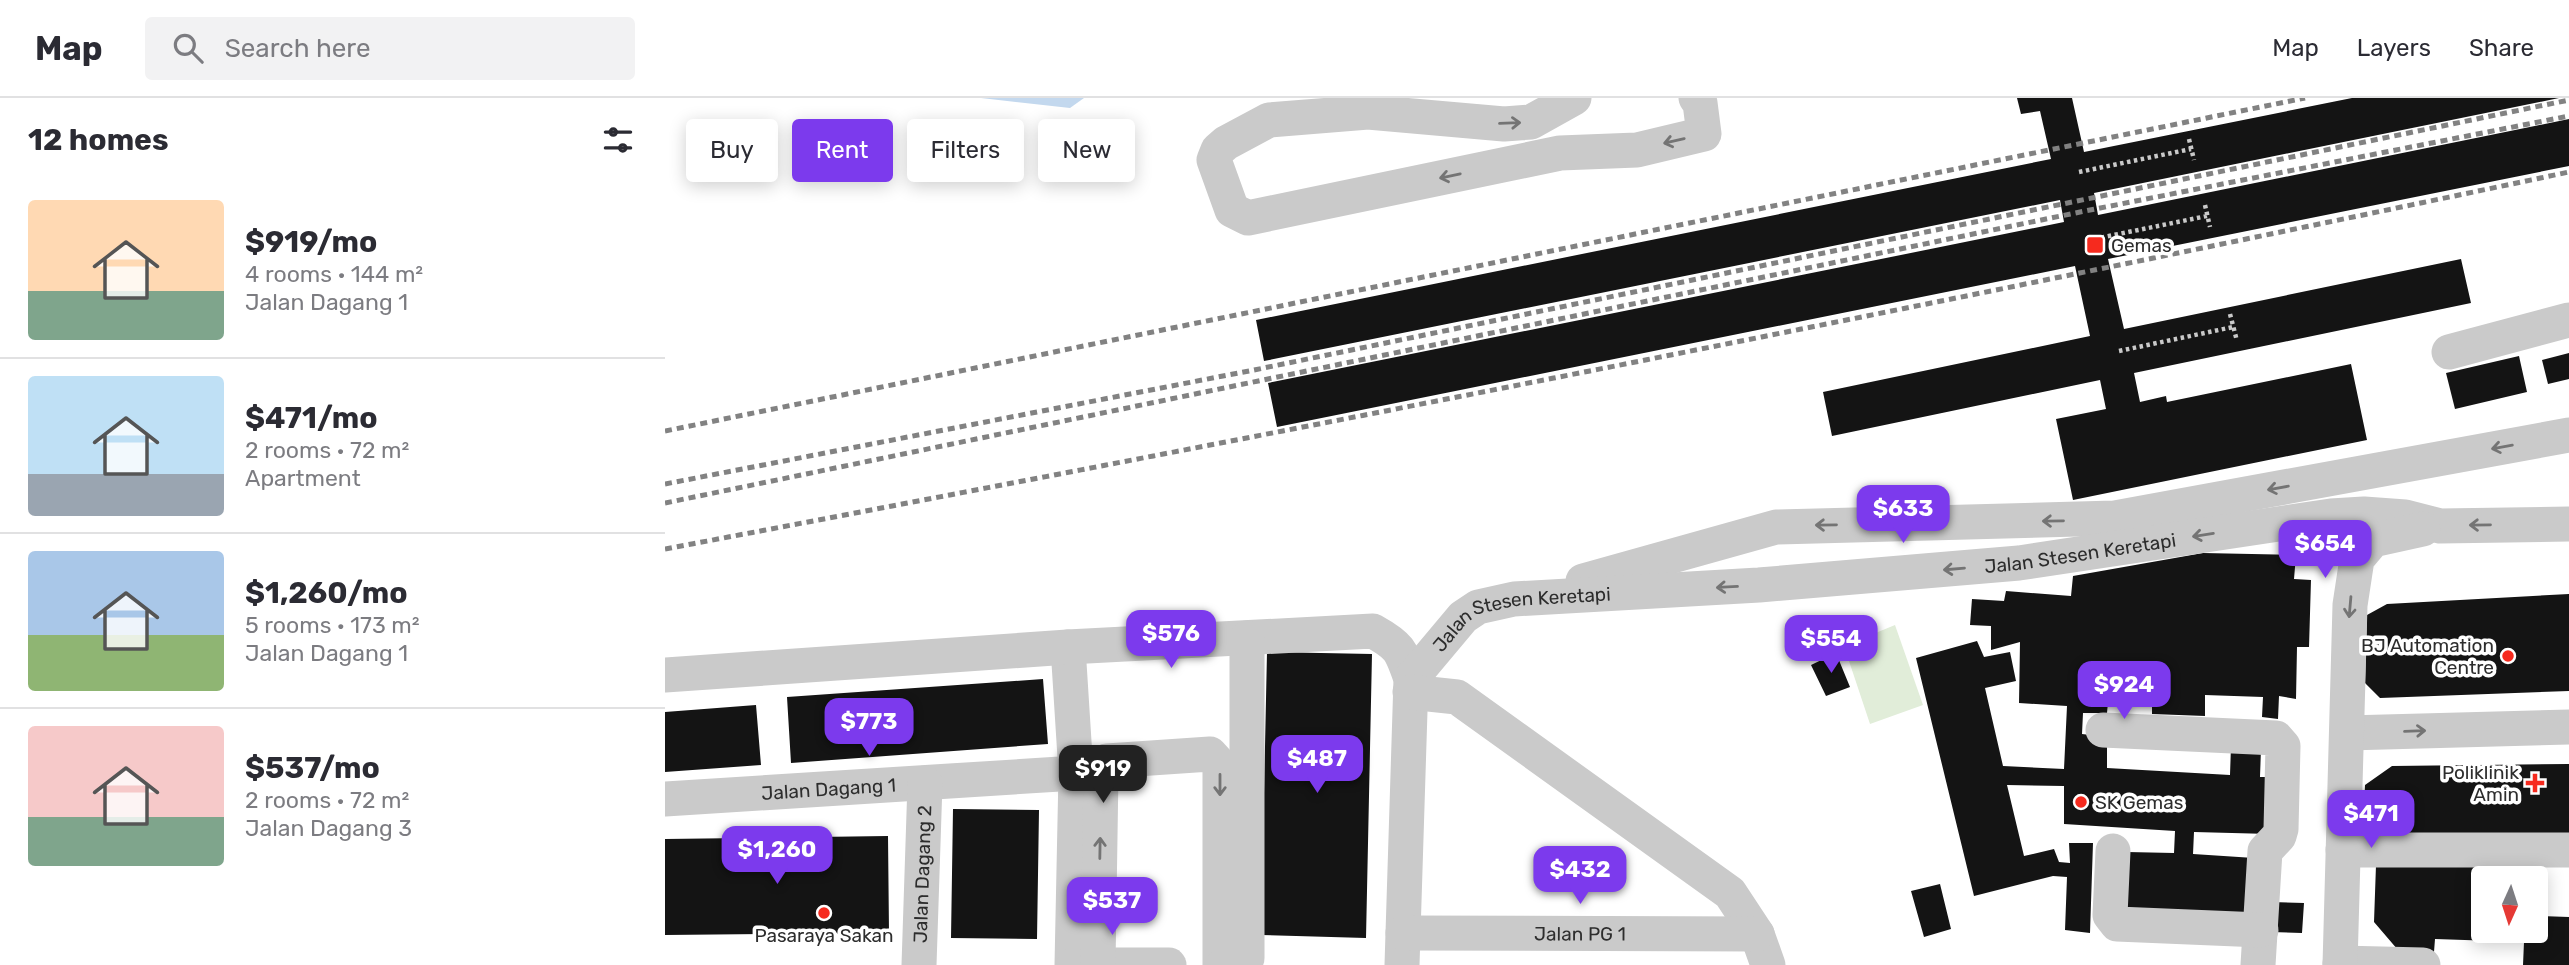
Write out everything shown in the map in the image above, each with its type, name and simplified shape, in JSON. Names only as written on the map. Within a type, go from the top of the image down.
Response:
[{"type":"street","points":[[1574,98],[1531,122],[1504,124],[1369,105],[1269,120],[1226,143],[1218,150],[1214,160],[1232,210],[1248,218],[1560,153],[1637,150],[1704,134],[1700,103],[1696,98]]},
{"type":"street","points":[[2449,352],[2569,320]]},
{"type":"street","points":[[1514,599],[1776,527],[2115,518],[2569,435]]},
{"type":"street","name":"Jalan Stesen Keretapi","points":[[1411,686],[1463,617],[1478,607],[1514,599],[1759,585],[2019,563],[2364,513],[2405,517],[2440,526],[2569,524]]},
{"type":"street","points":[[2423,965],[2340,964],[2350,605],[2357,559],[2374,540],[2440,526]]},
{"type":"street","points":[[665,675],[1067,647],[1373,631],[1394,642],[1403,656],[1411,686],[1402,958]]},
{"type":"street","points":[[1098,965],[1101,772],[1107,761],[1210,754],[1220,765],[1222,965],[1237,965],[1247,958],[1247,638]]},
{"type":"street","points":[[1067,647],[1076,773],[1072,965]]},
{"type":"street","points":[[1411,686],[1457,697],[1730,894],[1762,950]]},
{"type":"street","points":[[2347,733],[2569,727]]},
{"type":"street","points":[[2102,730],[2276,738],[2281,741],[2281,829],[2279,836],[2265,851],[2258,965]]},
{"type":"street","name":"Jalan Dagang 1","points":[[665,799],[1076,773]]},
{"type":"street","name":"Jalan Dagang 2","points":[[919,965],[925,783]]},
{"type":"street","points":[[2343,849],[2569,850]]},
{"type":"street","points":[[2113,851],[2111,915],[2117,924],[2261,930]]},
{"type":"street","name":"Jalan PG 1","points":[[1402,958],[1762,950]]},
{"type":"street","points":[[1054,965],[1169,965]]},
{"type":"path","points":[[2189,139],[2194,160]]},
{"type":"path","points":[[2079,172],[2191,149]]},
{"type":"path","points":[[2205,205],[2210,228]]},
{"type":"path","points":[[2094,239],[2207,216]]},
{"type":"path","points":[[2230,314],[2237,341]]},
{"type":"path","points":[[2119,351],[2234,327]]},
{"type":"green space","points":[[1895,625],[1923,705],[1870,724],[1844,646]]},
{"type":"water","points":[[981,98],[1084,98],[1070,108]]},
{"type":"building","points":[[2017,98],[2072,98],[2084,152],[2352,98],[2559,98],[2094,193],[2098,215],[2569,119],[2569,166],[2108,259],[2124,329],[2461,259],[2471,303],[2134,373],[2140,402],[2166,396],[2167,402],[2351,364],[2367,440],[2073,500],[2056,419],[2106,409],[2100,380],[1832,436],[1823,392],[2090,336],[2075,266],[1277,427],[1268,383],[2064,222],[2060,200],[1264,361],[1256,320],[2051,159],[2040,111],[2021,114]]},
{"type":"building","points":[[2569,353],[2569,379],[2548,384],[2542,360]]},
{"type":"building","points":[[2519,356],[2527,392],[2455,409],[2446,373]]},
{"type":"building","points":[[2203,553],[2296,555],[2294,579],[2311,580],[2309,647],[2297,647],[2296,699],[2279,696],[2278,719],[2262,717],[2263,697],[2205,695],[2205,716],[2152,714],[2152,692],[2109,691],[2107,713],[2083,713],[2082,734],[2107,737],[2107,768],[2230,775],[2231,746],[2261,749],[2260,777],[2271,777],[2270,834],[2194,832],[2193,854],[2254,858],[2252,918],[2127,914],[2127,852],[2174,853],[2175,831],[2064,824],[2064,786],[2007,785],[2024,856],[2054,849],[2059,862],[2070,863],[2069,843],[2093,843],[2090,933],[2065,930],[2067,877],[2053,876],[1974,896],[1916,658],[1977,641],[1984,657],[2010,652],[2016,681],[1985,688],[2003,766],[2064,769],[2067,706],[2019,703],[2020,642],[1991,650],[1991,626],[1970,625],[1972,599],[2004,601],[2006,591],[2071,596],[2073,576]]},
{"type":"building","points":[[2569,594],[2569,691],[2380,698],[2365,683],[2367,615],[2387,604]]},
{"type":"building","points":[[1267,652],[1372,654],[1366,938],[1261,935]]},
{"type":"building","points":[[1836,653],[1850,687],[1826,696],[1811,665]]},
{"type":"building","points":[[1043,679],[1048,744],[791,763],[787,697]]},
{"type":"building","points":[[756,705],[761,765],[665,772],[665,712]]},
{"type":"building","points":[[2569,764],[2569,839],[2363,840],[2365,785],[2392,766]]},
{"type":"building","points":[[953,809],[1039,810],[1037,939],[951,938]]},
{"type":"building","points":[[888,836],[889,933],[665,935],[665,839]]},
{"type":"building","points":[[2376,865],[2471,866],[2471,940],[2435,939],[2434,952],[2398,950],[2374,922]]},
{"type":"building","points":[[1940,884],[1951,929],[1924,937],[1911,891]]},
{"type":"building","points":[[2271,902],[2304,903],[2302,933],[2271,932]]},
{"type":"building","points":[[2548,916],[2569,917],[2569,965],[2523,965],[2524,943],[2548,943]]},
{"type":"railway","points":[[665,431],[2305,98]]},
{"type":"railway","points":[[665,484],[1254,370],[2569,100]]},
{"type":"railway","points":[[665,503],[2085,211],[2569,116]]},
{"type":"railway","points":[[665,549],[1618,365],[2569,172]]},
{"type":"place","name":"Gemas","points":[[2095,245]]},
{"type":"place","name":"BJ Automation Centre","points":[[2508,656]]},
{"type":"place","name":"Poliklinik Amin","points":[[2535,783]]},
{"type":"place","name":"SK Gemas","points":[[2081,802]]},
{"type":"place","name":"Pasaraya Sakan","points":[[824,913]]}]
